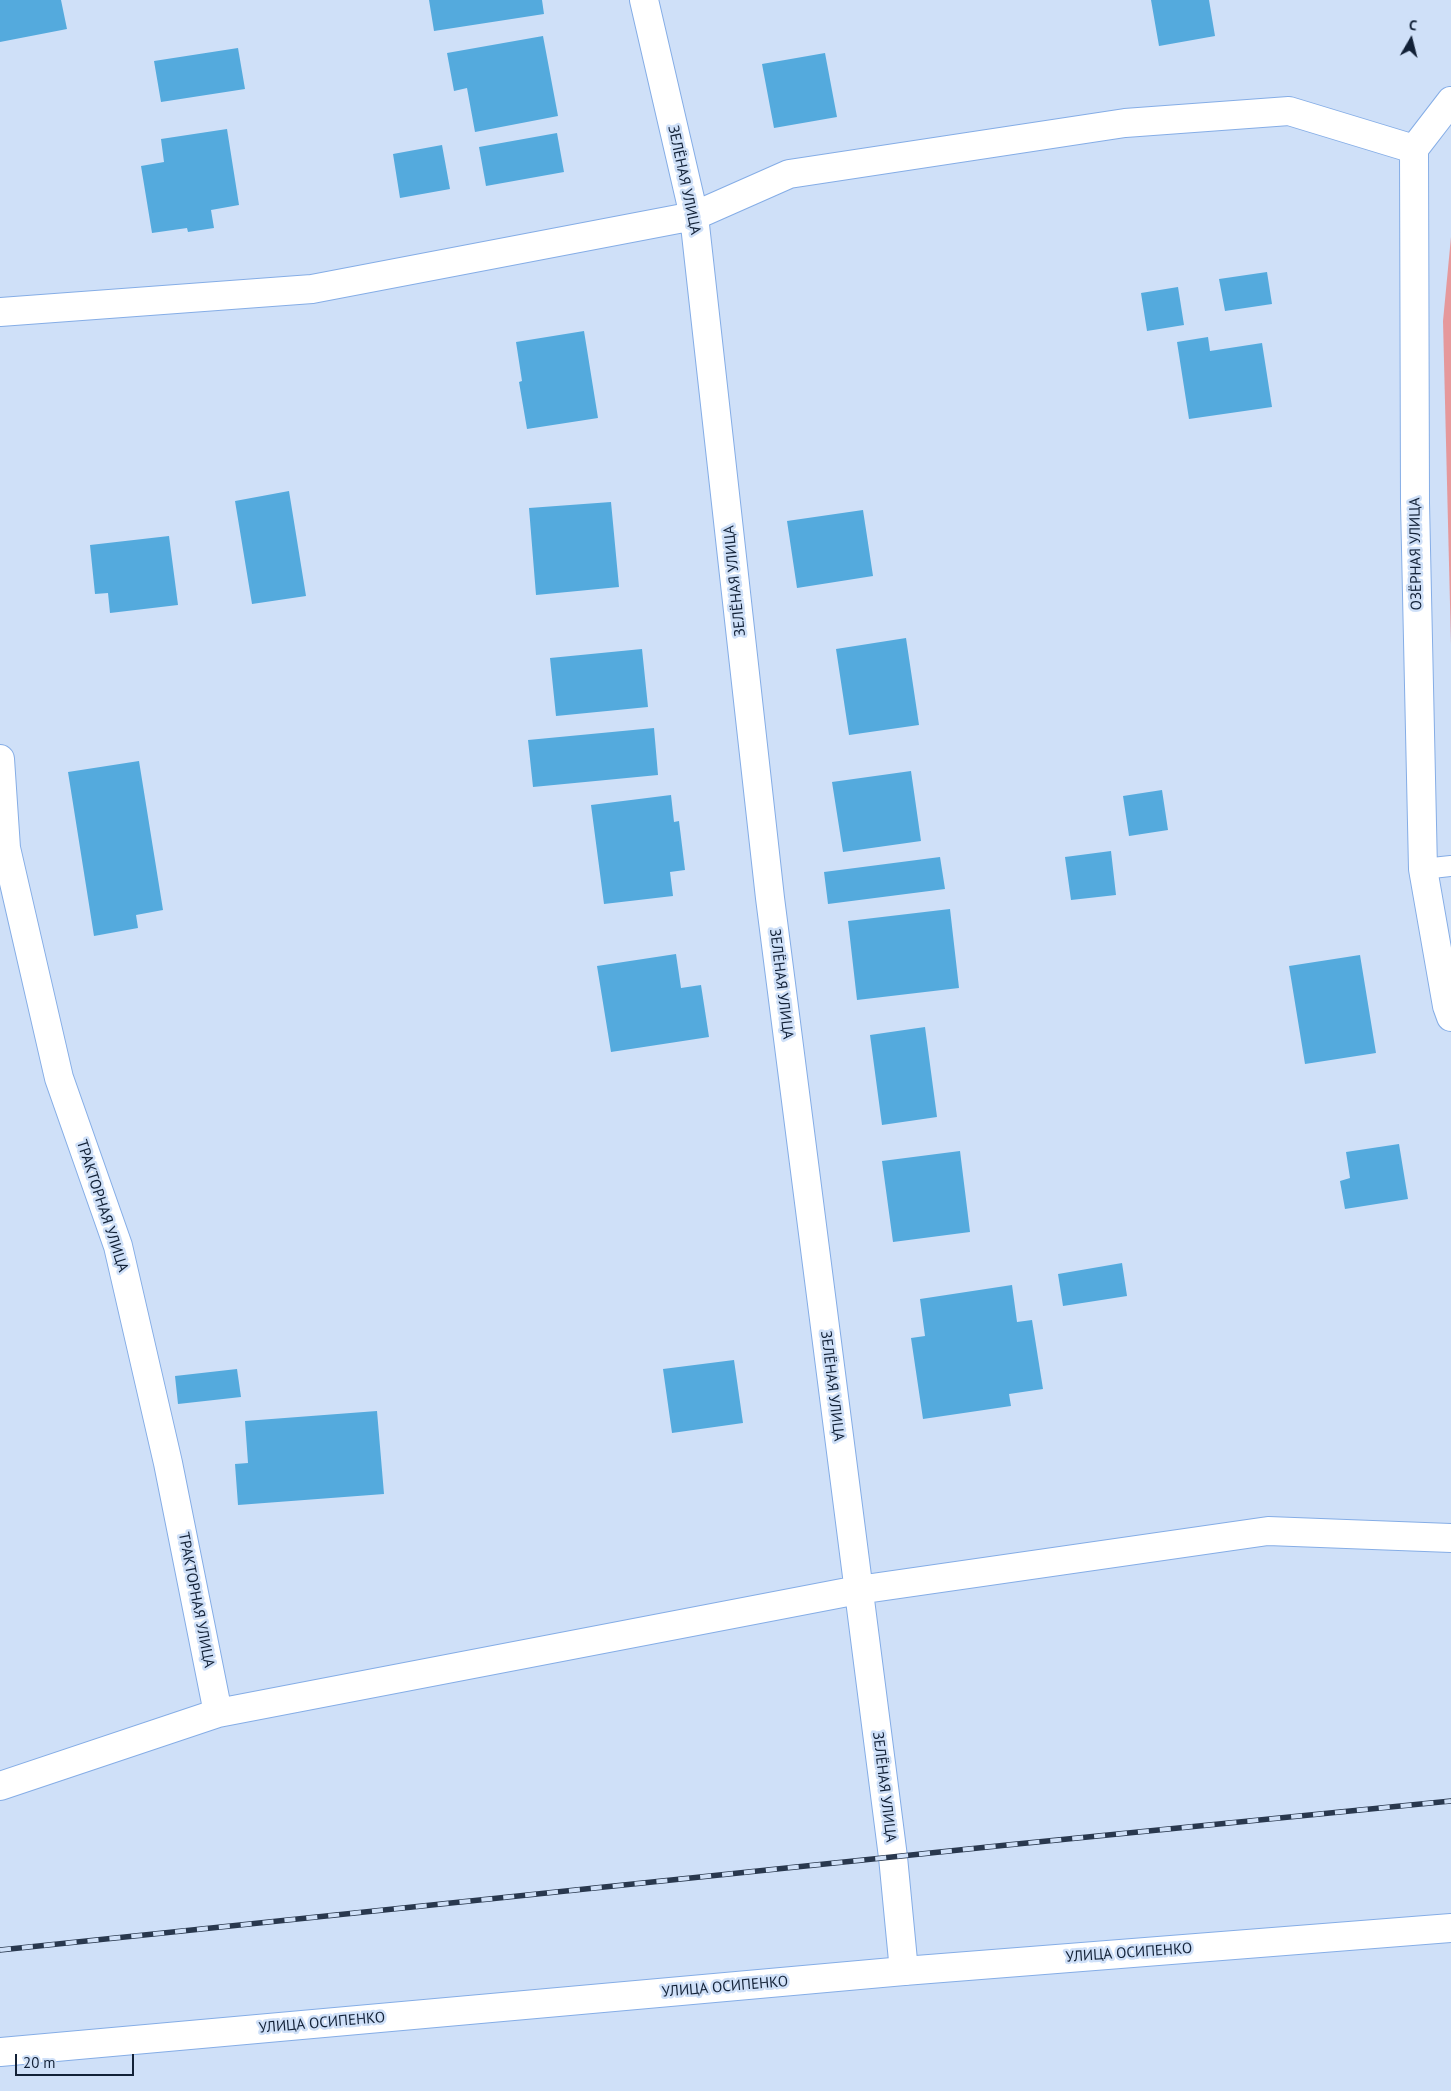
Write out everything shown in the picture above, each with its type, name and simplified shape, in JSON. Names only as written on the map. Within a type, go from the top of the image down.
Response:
[{"type":"street","name":"ЗЕЛЁНАЯ УЛИЦА","points":[[644,0],[694,216],[770,898],[893,1857],[904,1970]]},
{"type":"street","points":[[0,312],[312,289],[694,216],[789,174],[1124,123],[1289,111],[1414,149],[1451,101]]},
{"type":"street","name":"ОЗЁРНАЯ УЛИЦА","points":[[1414,149],[1415,503],[1423,869],[1447,1006],[1451,1017]]},
{"type":"street","name":"ТРАКТОРНАЯ УЛИЦА","points":[[0,759],[6,848],[10,867],[59,1078],[118,1246],[168,1463],[218,1713]]},
{"type":"street","points":[[0,1786],[218,1713],[858,1590],[1268,1531],[1451,1538]]},
{"type":"street","name":"УЛИЦА ОСИПЕНКО","points":[[0,2052],[904,1970],[1451,1928]]},
{"type":"lane","points":[[1423,869],[1451,866]]},
{"type":"shaded area","points":[[1451,237],[1451,645],[1443,321]]},
{"type":"building","points":[[0,0],[61,0],[67,29],[0,42]]},
{"type":"building","points":[[429,0],[542,0],[544,14],[434,31]]},
{"type":"building","points":[[1151,0],[1209,0],[1215,36],[1159,46]]},
{"type":"building","points":[[543,36],[558,116],[475,132],[467,88],[454,91],[447,53]]},
{"type":"building","points":[[238,48],[245,89],[161,102],[154,61]]},
{"type":"building","points":[[825,53],[837,117],[774,128],[762,64]]},
{"type":"building","points":[[227,129],[239,205],[211,210],[214,228],[188,232],[187,228],[152,233],[141,166],[164,162],[161,139]]},
{"type":"building","points":[[557,133],[564,172],[486,186],[479,147]]},
{"type":"building","points":[[442,145],[450,189],[400,198],[393,154]]},
{"type":"building","points":[[1267,272],[1272,304],[1225,311],[1219,279]]},
{"type":"building","points":[[1178,287],[1184,325],[1147,331],[1141,293]]},
{"type":"building","points":[[584,331],[598,418],[527,429],[519,382],[522,381],[516,342]]},
{"type":"building","points":[[1208,337],[1210,351],[1262,343],[1272,407],[1189,419],[1177,342]]},
{"type":"building","points":[[289,491],[306,596],[252,604],[235,501]]},
{"type":"building","points":[[611,502],[619,587],[536,595],[529,508]]},
{"type":"building","points":[[863,510],[873,576],[797,588],[787,521]]},
{"type":"building","points":[[169,536],[178,605],[110,613],[108,593],[95,594],[90,545]]},
{"type":"building","points":[[906,638],[919,725],[849,735],[836,649]]},
{"type":"building","points":[[642,649],[648,707],[556,716],[550,658]]},
{"type":"building","points":[[654,728],[658,775],[533,787],[528,740]]},
{"type":"building","points":[[139,761],[163,910],[136,915],[138,928],[94,936],[68,772]]},
{"type":"building","points":[[911,771],[921,841],[843,852],[832,782]]},
{"type":"building","points":[[1162,790],[1168,830],[1129,836],[1123,796]]},
{"type":"building","points":[[671,795],[674,822],[679,821],[685,870],[670,872],[673,896],[604,904],[591,805]]},
{"type":"building","points":[[1111,851],[1116,895],[1071,900],[1065,857]]},
{"type":"building","points":[[940,857],[945,889],[828,904],[824,872]]},
{"type":"building","points":[[950,909],[959,988],[857,1000],[848,921]]},
{"type":"building","points":[[676,954],[681,988],[701,985],[709,1037],[611,1052],[597,966]]},
{"type":"building","points":[[1360,955],[1376,1053],[1305,1064],[1289,966]]},
{"type":"building","points":[[925,1027],[937,1117],[882,1125],[870,1035]]},
{"type":"building","points":[[1399,1144],[1408,1199],[1345,1209],[1340,1181],[1350,1178],[1346,1152]]},
{"type":"building","points":[[960,1151],[970,1232],[893,1242],[882,1161]]},
{"type":"building","points":[[1122,1263],[1127,1296],[1063,1306],[1058,1274]]},
{"type":"building","points":[[1012,1285],[1017,1322],[1032,1320],[1043,1389],[1009,1394],[1011,1406],[923,1419],[911,1338],[925,1336],[920,1299]]},
{"type":"building","points":[[734,1360],[743,1423],[672,1433],[663,1369]]},
{"type":"building","points":[[237,1369],[241,1397],[178,1404],[175,1376]]},
{"type":"building","points":[[377,1411],[384,1494],[238,1505],[235,1464],[248,1463],[245,1421]]},
{"type":"railway","points":[[0,1950],[1007,1845],[1451,1801]]}]
